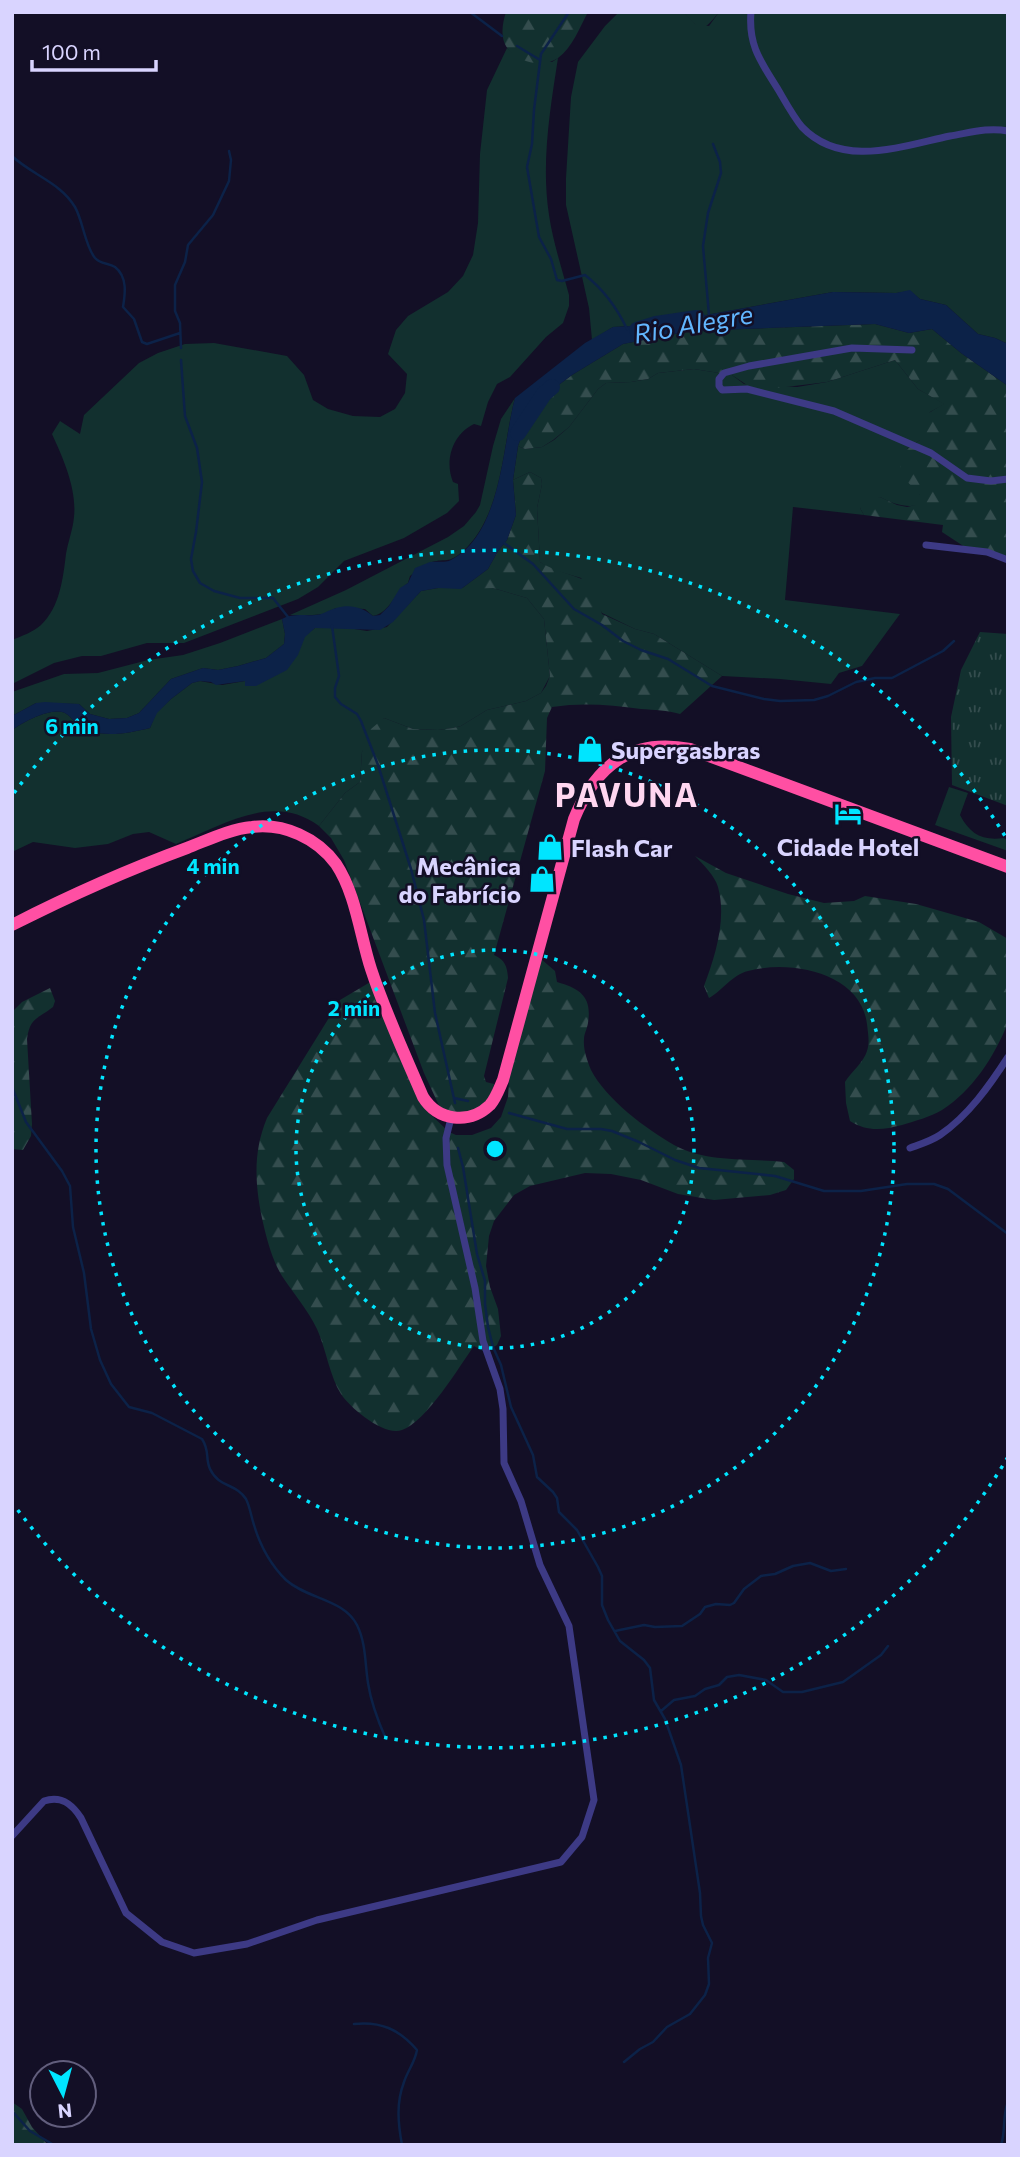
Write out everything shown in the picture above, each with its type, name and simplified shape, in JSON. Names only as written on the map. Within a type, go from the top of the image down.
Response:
[{"type":"highway","points":[[12,925],[136,867],[227,833],[252,827],[272,827],[296,832],[325,852],[343,876],[372,972],[423,1097],[429,1107],[451,1118],[481,1112],[496,1096],[503,1080],[574,819],[587,791],[599,775],[629,753],[650,747],[670,746],[690,750],[1008,867]]},
{"type":"street","points":[[751,12],[752,40],[763,66],[800,125],[825,143],[841,149],[876,152],[982,129],[1008,131]]},
{"type":"street","points":[[912,350],[852,348],[764,364],[724,373],[719,379],[719,386],[722,390],[747,389],[834,411],[931,453],[967,478],[991,481],[1008,479]]},
{"type":"street","points":[[926,545],[987,552],[1008,560]]},
{"type":"street","points":[[910,1148],[939,1136],[950,1128],[986,1088],[1008,1057]]},
{"type":"street","points":[[12,1836],[44,1801],[60,1799],[74,1807],[126,1913],[162,1942],[194,1953],[247,1944],[317,1920],[561,1862],[582,1837],[594,1800],[569,1626],[540,1565],[521,1501],[504,1463],[500,1389],[483,1341],[475,1288],[447,1165],[446,1138],[451,1118]]},
{"type":"green space","points":[[506,12],[588,12],[563,54],[552,61],[539,63],[518,58],[505,45],[502,31]]},
{"type":"green space","points":[[619,12],[684,12],[695,24],[709,26],[719,12],[1008,12],[1008,344],[978,334],[946,305],[920,299],[910,291],[833,292],[669,324],[613,327],[592,340],[589,308],[566,205],[571,97],[578,62]]},
{"type":"green space","points":[[684,12],[719,12],[705,26],[698,27]]},
{"type":"green space","points":[[507,48],[515,55],[552,62],[558,58],[546,176],[549,215],[569,295],[569,306],[563,323],[546,337],[510,377],[497,384],[481,426],[474,424],[467,428],[452,448],[450,474],[453,482],[458,484],[459,501],[447,513],[404,538],[344,561],[318,587],[298,599],[184,643],[147,643],[101,656],[82,656],[54,663],[12,684],[12,640],[38,627],[52,610],[62,582],[73,522],[71,485],[52,434],[60,421],[80,434],[84,415],[139,363],[185,344],[214,343],[287,356],[304,375],[313,400],[328,409],[353,416],[380,417],[395,409],[405,393],[407,374],[388,354],[396,330],[408,316],[448,292],[463,276],[473,255],[478,223],[480,154],[487,90]]},
{"type":"green space","points":[[875,324],[909,333],[932,329],[1008,386],[1008,559],[974,553],[942,532],[943,525],[864,515],[860,508],[863,501],[880,497],[907,507],[920,504],[920,495],[901,475],[899,455],[920,440],[921,422],[944,404],[918,389],[895,360],[827,382],[769,389],[750,387],[732,375],[694,369],[658,373],[648,379],[631,382],[606,383],[598,389],[569,427],[553,440],[542,447],[525,449],[518,446],[530,412],[544,396],[572,375],[623,344],[690,331]]},
{"type":"green space","points":[[895,360],[918,389],[945,404],[930,412],[920,440],[907,449],[920,495],[920,505],[899,505],[880,497],[860,508],[864,515],[793,507],[785,600],[900,614],[862,666],[839,673],[831,684],[722,676],[654,634],[635,629],[602,613],[581,578],[550,569],[540,562],[537,508],[541,478],[530,472],[513,480],[518,446],[525,449],[542,447],[554,440],[569,427],[598,389],[606,383],[631,382],[648,379],[658,373],[694,369],[732,375],[744,384],[797,387],[827,382]]},
{"type":"green space","points":[[515,398],[493,500],[476,537],[462,552],[450,559],[429,563],[410,576],[408,583],[379,614],[373,616],[365,609],[336,608],[324,614],[290,615],[346,590],[464,526],[480,505],[501,419]]},
{"type":"green space","points":[[530,472],[541,478],[542,484],[537,508],[540,562],[593,585],[602,614],[635,629],[654,634],[722,676],[680,714],[597,705],[552,707],[547,718],[545,771],[494,955],[505,964],[508,978],[484,1076],[486,1082],[494,1084],[490,1100],[474,1115],[441,1110],[424,1073],[344,860],[331,838],[319,826],[345,793],[360,782],[362,752],[371,729],[384,718],[413,729],[453,728],[487,710],[526,701],[541,693],[546,686],[550,676],[544,619],[527,598],[493,588],[461,589],[488,569],[507,540],[516,515],[513,480]]},
{"type":"green space","points":[[438,588],[493,588],[527,598],[544,619],[550,676],[541,693],[526,701],[487,710],[453,728],[413,729],[384,718],[362,752],[360,782],[345,793],[319,826],[302,816],[266,812],[230,821],[176,844],[149,832],[133,834],[108,844],[75,848],[33,842],[12,852],[12,730],[40,715],[56,712],[63,712],[82,728],[97,733],[119,734],[150,728],[156,713],[192,683],[200,681],[222,685],[245,681],[315,628],[342,627],[367,631],[387,627],[421,591]]},
{"type":"green space","points":[[282,619],[284,644],[266,658],[218,670],[203,668],[171,679],[139,713],[127,718],[109,719],[90,714],[79,704],[36,703],[12,716],[12,692],[64,674],[98,673],[148,660],[183,655]]},
{"type":"green space","points":[[980,632],[1008,634],[1008,806],[952,785],[951,717],[961,670]]},
{"type":"green space","points":[[949,787],[968,793],[960,815],[968,827],[983,837],[1004,838],[1008,841],[1008,851],[935,825]]},
{"type":"green space","points":[[695,856],[726,873],[788,894],[824,903],[854,901],[865,896],[916,904],[979,922],[1008,939],[1007,1025],[981,1072],[953,1102],[927,1117],[882,1129],[863,1127],[850,1121],[845,1082],[863,1059],[869,1038],[862,1007],[852,993],[838,982],[803,969],[784,967],[742,973],[709,998],[704,986],[718,938],[720,899],[714,879]]},
{"type":"green space","points":[[541,959],[555,971],[557,982],[583,995],[589,1014],[584,1043],[591,1070],[606,1092],[639,1122],[674,1145],[700,1155],[784,1162],[794,1170],[794,1179],[786,1190],[770,1195],[714,1200],[678,1194],[641,1180],[611,1174],[585,1173],[530,1186],[514,1195],[494,1221],[489,1236],[486,1266],[498,1309],[501,1336],[497,1345],[485,1352],[474,1346],[421,1416],[402,1430],[387,1429],[352,1407],[341,1394],[317,1329],[273,1258],[264,1227],[257,1185],[257,1158],[262,1131],[267,1118],[340,1000],[372,981],[414,1087],[429,1113],[456,1135],[472,1135],[491,1128],[501,1117],[508,1097],[510,1065]]},
{"type":"green space","points":[[50,988],[55,1001],[53,1007],[33,1022],[27,1039],[31,1136],[23,1150],[12,1149],[12,1012],[22,1002]]},
{"type":"green space","points":[[12,2102],[22,2109],[28,2120],[28,2129],[34,2129],[48,2145],[12,2145]]},
{"type":"water","points":[[910,290],[920,299],[946,305],[978,334],[1008,344],[1008,386],[932,329],[909,333],[875,324],[690,331],[623,344],[572,375],[544,396],[530,412],[518,446],[513,480],[516,515],[507,540],[488,569],[461,589],[438,588],[421,591],[393,622],[380,630],[315,628],[305,637],[298,655],[287,670],[256,686],[245,686],[245,681],[216,685],[200,681],[192,683],[157,713],[150,728],[119,734],[97,733],[82,728],[63,712],[56,712],[31,719],[12,730],[12,716],[36,703],[45,702],[79,704],[90,714],[109,719],[127,718],[139,713],[171,679],[203,668],[218,670],[266,658],[284,644],[282,619],[286,617],[318,615],[346,606],[360,608],[373,616],[380,615],[400,588],[408,583],[415,568],[430,562],[451,560],[468,547],[481,530],[497,487],[515,398],[585,343],[613,327],[669,324],[833,292],[896,293]]},
{"type":"waterway","points":[[470,12],[502,36]]},
{"type":"waterway","points":[[569,12],[541,54],[532,144],[527,167],[539,237],[551,259],[557,280],[585,275],[609,299],[627,329]]},
{"type":"waterway","points":[[517,46],[540,60]]},
{"type":"waterway","points":[[709,315],[703,246],[708,213],[721,173],[713,144]]},
{"type":"waterway","points":[[181,348],[180,323],[175,311],[175,285],[185,262],[188,245],[213,215],[229,181],[229,151]]},
{"type":"waterway","points":[[12,156],[69,198],[95,258],[115,267],[122,276],[125,286],[123,307],[134,319],[142,342],[147,344],[180,333]]},
{"type":"waterway","name":"Rio Alegre","points":[[637,330],[656,324],[697,318]]},
{"type":"waterway","points":[[181,360],[185,416],[197,448],[202,482],[191,559],[193,571],[200,583],[214,591],[240,598],[273,598],[288,617]]},
{"type":"waterway","name":"Rio Alegre","points":[[518,433],[544,394],[552,387]]},
{"type":"waterway","points":[[504,543],[533,564],[574,609],[623,641],[668,659],[712,686],[764,699],[814,700],[856,682],[892,678],[943,651],[954,641]]},
{"type":"waterway","points":[[332,626],[339,676],[335,697],[357,714],[361,721],[411,869],[424,920],[435,1013],[455,1103]]},
{"type":"waterway","points":[[12,1087],[26,1122],[70,1186],[73,1227],[84,1273],[91,1329],[100,1360],[111,1384],[129,1407],[152,1413],[202,1439],[210,1469],[218,1479],[246,1499],[259,1540],[286,1580],[334,1604],[351,1616],[362,1639],[371,1698],[386,1739]]},
{"type":"waterway","points":[[454,1098],[468,1101]]},
{"type":"waterway","points":[[509,1113],[567,1129],[612,1131],[699,1168],[775,1176],[824,1191],[861,1191],[907,1184],[934,1184],[948,1189],[1008,1234]]},
{"type":"waterway","points":[[458,1148],[477,1254],[485,1281],[488,1327],[511,1407],[533,1455],[537,1477],[553,1492],[557,1498],[559,1512],[577,1530],[598,1567],[602,1576],[602,1605],[608,1620],[620,1641],[650,1668],[654,1700],[665,1719],[681,1765],[701,1916],[712,1943],[708,1958],[709,1984],[705,1995],[690,2014],[667,2027],[653,2042],[624,2062]]},
{"type":"waterway","points":[[615,1631],[644,1625],[682,1626],[700,1614],[705,1607],[734,1603],[744,1589],[761,1576],[775,1574],[793,1566],[810,1563],[831,1571],[846,1569]]},
{"type":"waterway","points":[[661,1711],[674,1700],[695,1696],[705,1689],[719,1685],[727,1677],[739,1675],[766,1680],[783,1692],[802,1692],[843,1682],[881,1655],[888,1646]]},
{"type":"waterway","points":[[354,2024],[381,2025],[396,2032],[417,2050],[400,2098],[402,2145]]},
{"type":"waterway","points":[[1001,2145],[1008,2102]]},
{"type":"waterway","points":[[12,2111],[30,2131],[54,2145]]},
{"type":"place","name":"Supergasbras","points":[[590,749]]},
{"type":"place","name":"Cidade Hotel","points":[[848,814]]},
{"type":"place","name":"Flash Car","points":[[550,847]]},
{"type":"place","name":"Mecânica do Fabrício","points":[[542,879]]},
{"type":"district","name":"PAVUNA","points":[[627,794]]}]
